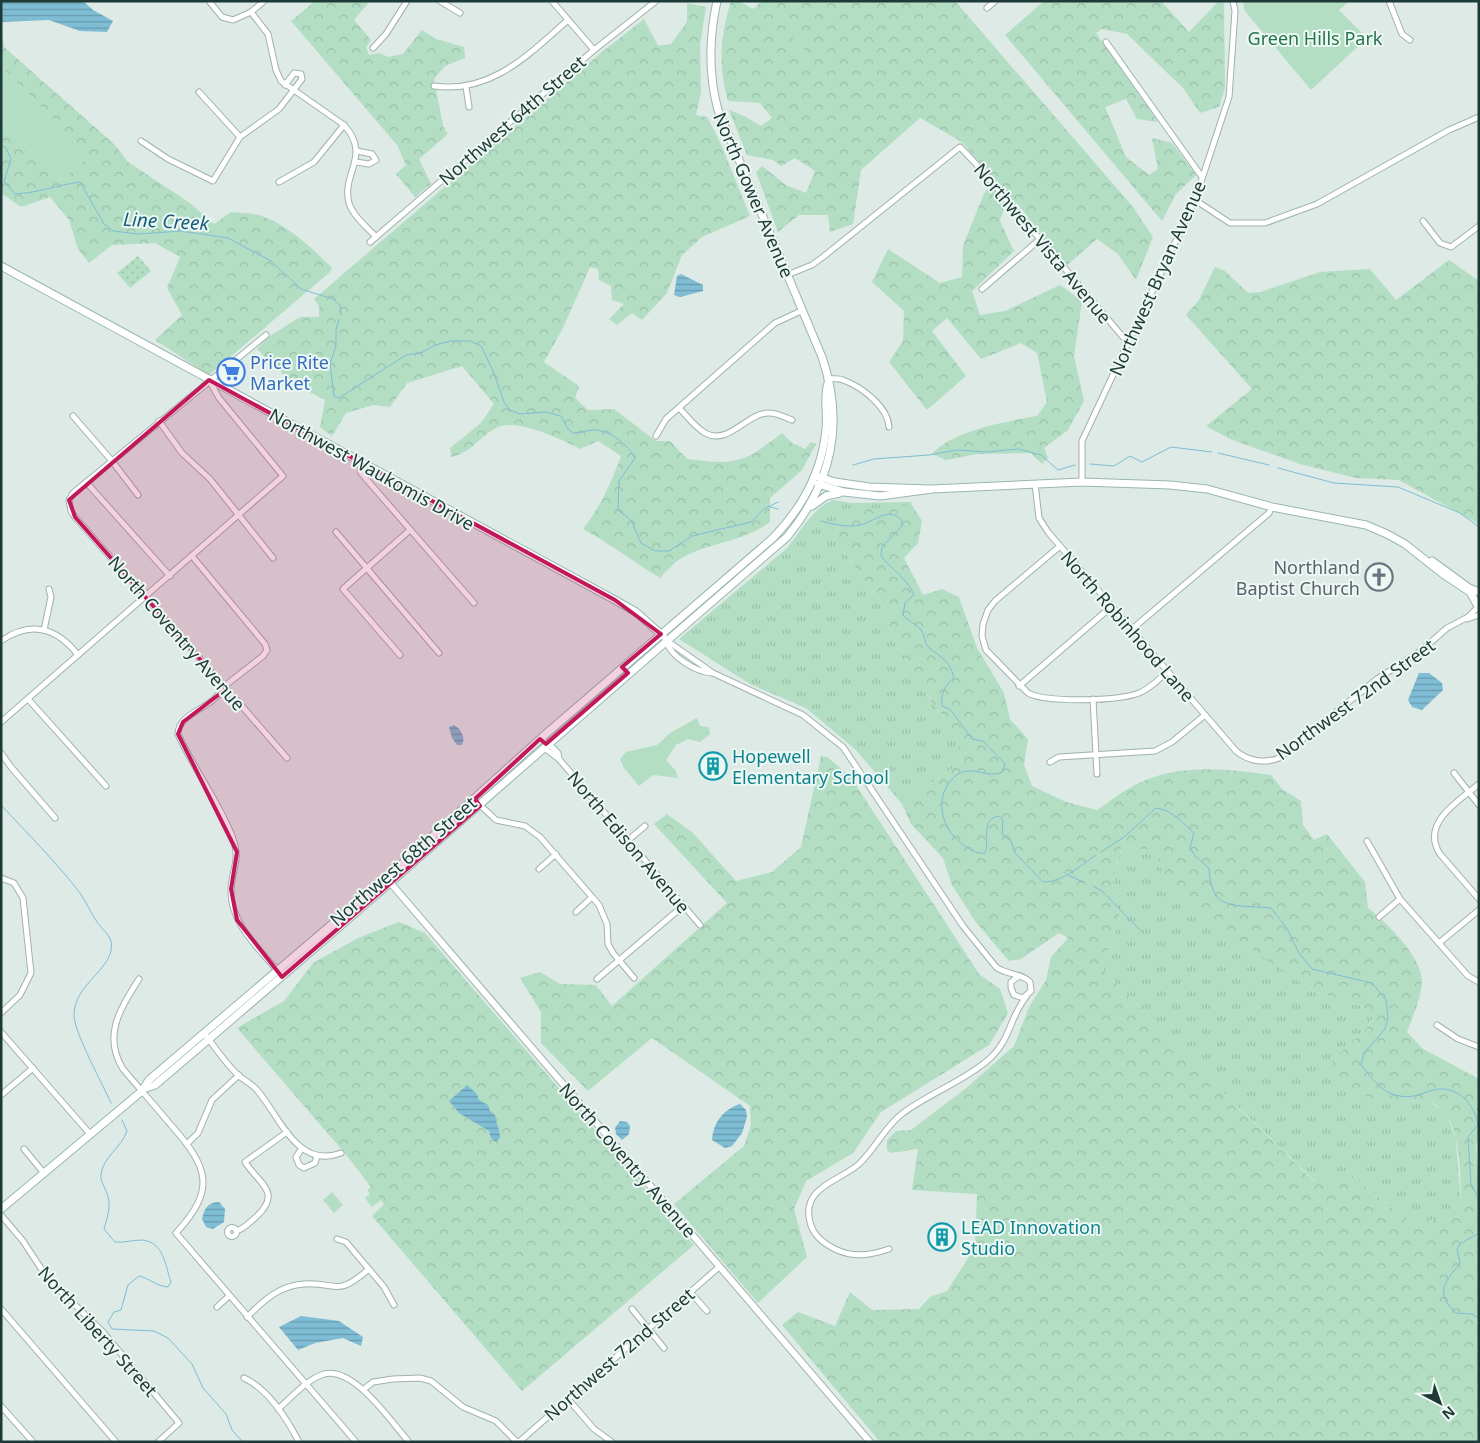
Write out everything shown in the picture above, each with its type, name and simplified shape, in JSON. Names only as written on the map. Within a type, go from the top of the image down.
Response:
[{"type":"main road","name":"North Gower Avenue","points":[[666,640],[787,537],[808,509],[834,430],[833,397],[822,357],[717,108],[713,90],[710,57],[717,1]]},
{"type":"main road","name":"Northwest Waukomis Drive","points":[[1,266],[361,464],[636,612],[666,640]]},
{"type":"main road","points":[[818,480],[861,486],[932,489]]},
{"type":"main road","points":[[818,480],[844,492],[880,496],[932,489],[1082,482],[1207,489],[1272,506],[1366,526],[1387,534],[1470,592],[1478,606]]},
{"type":"main road","points":[[661,634],[773,538],[787,523],[818,480]]},
{"type":"main road","points":[[808,509],[826,496],[844,492]]},
{"type":"main road","points":[[1420,556],[1436,564],[1469,588],[1479,592]]},
{"type":"main road","name":"Northwest 68th Street","points":[[206,1036],[277,970],[480,806],[543,742],[622,667],[661,634]]},
{"type":"main road","name":"Northwest 68th Street","points":[[1,1209],[43,1172],[144,1090],[149,1080],[282,976],[388,881],[475,799],[666,640]]},
{"type":"main road","points":[[622,667],[628,673]]},
{"type":"street","points":[[209,1],[224,18],[239,19],[264,1]]},
{"type":"street","points":[[373,48],[386,34],[407,1]]},
{"type":"street","points":[[440,1],[460,13]]},
{"type":"street","points":[[552,1],[594,50]]},
{"type":"street","name":"Northwest 64th Street","points":[[370,242],[594,50],[656,1]]},
{"type":"street","points":[[987,8],[995,1]]},
{"type":"street","name":"Northwest Bryan Avenue","points":[[1082,482],[1082,441],[1195,200],[1229,97],[1233,1]]},
{"type":"street","points":[[1389,1],[1402,34],[1410,40]]},
{"type":"street","points":[[251,12],[268,34],[276,70],[284,85],[344,125],[352,133],[357,152],[348,191],[349,203],[359,219],[376,237]]},
{"type":"street","points":[[434,86],[466,87],[493,79],[512,68],[568,20]]},
{"type":"street","points":[[1106,42],[1202,178]]},
{"type":"street","points":[[141,141],[168,159],[213,181],[240,138],[278,109],[302,79],[301,74],[294,73],[284,85]]},
{"type":"street","points":[[466,87],[469,107]]},
{"type":"street","points":[[199,92],[240,138]]},
{"type":"street","points":[[1195,200],[1230,223],[1265,223],[1317,204],[1449,130],[1479,117]]},
{"type":"street","points":[[280,182],[314,162],[344,125]]},
{"type":"street","name":"Northwest Vista Avenue","points":[[787,275],[812,265],[956,148],[962,148],[1128,343]]},
{"type":"street","points":[[356,162],[370,164],[376,160],[372,154],[357,152]]},
{"type":"street","points":[[1423,222],[1440,243],[1451,247],[1479,226]]},
{"type":"street","points":[[982,289],[1039,240]]},
{"type":"street","points":[[656,436],[662,423],[775,323],[801,311]]},
{"type":"street","points":[[170,576],[86,482],[266,335]]},
{"type":"street","points":[[828,381],[842,379],[872,399],[888,417],[889,427]]},
{"type":"street","points":[[1,722],[284,476],[218,398],[209,380]]},
{"type":"street","points":[[679,408],[705,433],[715,435],[729,433],[753,417],[769,413],[792,420]]},
{"type":"street","points":[[72,416],[112,461],[138,495]]},
{"type":"street","points":[[159,421],[182,453],[210,479],[273,558]]},
{"type":"street","points":[[361,464],[361,473],[474,603]]},
{"type":"street","name":"North Coventry Avenue","points":[[86,482],[73,493],[69,500],[75,517],[221,683],[222,688],[227,689],[287,758]]},
{"type":"street","name":"North Robinhood Lane","points":[[1035,484],[1039,518],[1060,546],[1167,672],[1236,751],[1244,757]]},
{"type":"street","points":[[1131,630],[1269,513],[1272,506]]},
{"type":"street","points":[[400,655],[343,589],[410,530]]},
{"type":"street","points":[[336,532],[440,653]]},
{"type":"street","points":[[1060,546],[995,601],[986,614],[982,630],[986,650],[1019,686],[1036,698],[1093,699],[1141,692],[1167,672]]},
{"type":"street","points":[[192,556],[263,639],[267,650],[263,656],[222,688],[221,693],[183,722],[178,730],[185,752],[231,834],[237,852],[231,889],[232,903],[237,920],[282,976]]},
{"type":"street","points":[[44,630],[51,597],[49,589]]},
{"type":"street","name":"Northwest 72nd Street","points":[[1244,757],[1258,761],[1279,758],[1377,679],[1422,650],[1447,628],[1462,620],[1478,606]]},
{"type":"street","points":[[1019,686],[1111,607]]},
{"type":"street","points":[[1,641],[21,631],[44,630],[54,632],[78,655]]},
{"type":"street","points":[[666,640],[712,673],[803,715],[844,748],[964,926],[1002,972],[1014,995],[1018,1010]]},
{"type":"street","points":[[28,699],[106,786]]},
{"type":"street","points":[[1093,699],[1097,774]]},
{"type":"street","points":[[1050,762],[1059,757],[1149,752],[1160,749],[1172,742],[1205,715]]},
{"type":"street","name":"North Edison Avenue","points":[[543,742],[547,750],[559,759],[700,925]]},
{"type":"street","points":[[1,753],[55,818]]},
{"type":"street","points":[[1454,773],[1479,805]]},
{"type":"street","points":[[1479,784],[1440,819],[1434,831],[1434,840],[1438,851],[1479,899]]},
{"type":"street","points":[[475,799],[496,820],[525,826],[532,830],[556,854],[604,914],[608,944],[619,961],[634,978]]},
{"type":"street","points":[[627,840],[645,826]]},
{"type":"street","points":[[1367,841],[1400,899],[1468,976],[1479,982]]},
{"type":"street","points":[[539,869],[556,854]]},
{"type":"street","points":[[1,878],[14,884],[23,898],[31,973],[20,994],[1,1013]]},
{"type":"street","name":"North Coventry Avenue","points":[[388,881],[870,1442]]},
{"type":"street","points":[[576,912],[592,898]]},
{"type":"street","points":[[1379,916],[1400,899]]},
{"type":"street","points":[[597,980],[683,906]]},
{"type":"street","points":[[1439,943],[1479,910]]},
{"type":"street","points":[[889,1249],[866,1256],[854,1255],[822,1242],[811,1227],[808,1217],[811,1200],[826,1183],[855,1167],[872,1152],[888,1128],[900,1115],[988,1060],[1009,1034],[1018,1010],[1031,991],[1032,985],[1028,979],[1002,972]]},
{"type":"street","points":[[1011,988],[1011,982],[1019,976]]},
{"type":"street","points":[[139,979],[116,1020],[113,1042],[119,1063],[144,1090],[188,1144],[196,1156],[202,1172],[201,1196],[191,1217],[176,1233],[356,1442]]},
{"type":"street","points":[[1014,995],[1020,998],[1026,997]]},
{"type":"street","points":[[1437,1025],[1458,1039],[1479,1047]]},
{"type":"street","points":[[1,1032],[90,1134]]},
{"type":"street","points":[[206,1036],[239,1076],[252,1084],[287,1132],[302,1148],[318,1156],[341,1153]]},
{"type":"street","points":[[1,1095],[33,1068]]},
{"type":"street","points":[[188,1144],[198,1133],[212,1100],[239,1076]]},
{"type":"street","points":[[236,1231],[242,1229],[266,1208],[269,1201],[266,1186],[255,1177],[245,1162],[287,1132]]},
{"type":"street","points":[[302,1148],[296,1157],[299,1165],[304,1168],[315,1163],[318,1156]]},
{"type":"street","points":[[24,1149],[43,1172]]},
{"type":"street","name":"North Liberty Street","points":[[1,1215],[23,1241],[48,1279],[103,1332],[179,1423],[158,1442]]},
{"type":"street","points":[[337,1239],[346,1242],[384,1288],[394,1305]]},
{"type":"street","name":"Northwest 72nd Street","points":[[518,1442],[719,1267]]},
{"type":"street","points":[[247,1317],[268,1298],[282,1289],[305,1284],[336,1288],[345,1286],[354,1283],[369,1269]]},
{"type":"street","points":[[690,1292],[707,1311]]},
{"type":"street","points":[[217,1307],[229,1296]]},
{"type":"street","points":[[1,1309],[116,1442]]},
{"type":"street","points":[[632,1309],[664,1348]]},
{"type":"street","points":[[278,1410],[307,1384],[326,1374],[344,1376],[364,1390],[409,1442]]},
{"type":"street","points":[[244,1378],[254,1382],[278,1410],[299,1442]]},
{"type":"street","points":[[364,1390],[373,1382],[392,1379],[420,1378],[431,1381],[463,1407],[496,1421],[518,1442]]},
{"type":"street","points":[[568,1399],[594,1429],[612,1442]]},
{"type":"street","points":[[1,1406],[33,1442]]},
{"type":"highlighted area","points":[[209,380],[615,600],[661,634],[622,667],[628,673],[546,744],[540,739],[475,799],[480,806],[282,977],[237,920],[231,889],[237,852],[178,734],[183,722],[226,689],[75,517],[69,500]]},
{"type":"green space","points":[[315,1],[370,1],[354,20],[371,40],[366,47],[369,55],[380,53],[388,57],[403,54],[422,30],[436,39],[464,47],[465,58],[445,66],[434,79],[443,126],[448,134],[419,159],[431,184],[415,197],[396,174],[406,165],[397,145],[291,21]]},
{"type":"green space","points":[[731,1],[739,1],[753,9],[762,1],[955,1],[1133,207],[1153,237],[1136,280],[1118,254],[1097,239],[1066,266],[1017,203],[1004,208],[1000,221],[1014,251],[972,291],[980,315],[1005,311],[1060,285],[1082,301],[1074,356],[1084,401],[1068,430],[1044,448],[1048,458],[1042,464],[1031,453],[977,454],[946,460],[932,454],[952,439],[966,433],[996,424],[1037,416],[1047,402],[1037,353],[1021,343],[981,359],[947,318],[932,331],[966,376],[927,410],[889,362],[903,341],[904,311],[872,282],[888,249],[940,283],[962,277],[963,246],[983,196],[993,178],[962,142],[920,118],[861,170],[853,224],[830,232],[828,215],[799,215],[778,232],[756,172],[762,166],[786,185],[806,193],[815,171],[795,158],[781,166],[773,160],[747,155],[729,110],[761,126],[772,118],[760,103],[728,101],[723,75],[722,51],[724,27]]},
{"type":"green space","points":[[1044,1],[1161,1],[1189,32],[1219,1],[1224,3],[1225,88],[1219,107],[1200,113],[1183,88],[1127,34],[1102,29],[1096,33],[1158,122],[1137,119],[1126,99],[1105,107],[1126,157],[1149,175],[1158,169],[1152,138],[1172,143],[1196,175],[1176,194],[1162,221],[1005,35]]},
{"type":"green space","name":"Green Hills Park","points":[[1243,1],[1345,1],[1347,3],[1339,10],[1367,38],[1311,90],[1244,10]]},
{"type":"green space","points":[[687,3],[706,7],[700,45],[701,92],[696,115],[707,117],[720,142],[750,216],[702,237],[682,255],[667,293],[642,320],[632,313],[617,325],[609,319],[624,304],[612,300],[611,286],[599,280],[598,269],[590,267],[563,328],[544,362],[579,386],[575,398],[588,410],[614,409],[656,441],[670,441],[687,459],[717,462],[738,460],[757,451],[782,433],[792,443],[805,449],[811,442],[816,444],[802,470],[770,498],[770,522],[749,534],[691,553],[677,561],[660,578],[583,529],[605,494],[621,456],[598,441],[580,449],[539,431],[515,425],[504,425],[490,432],[469,449],[451,457],[450,448],[481,423],[494,404],[462,366],[407,383],[390,407],[373,405],[346,413],[332,436],[320,427],[325,400],[292,383],[257,349],[267,338],[300,317],[319,317],[319,306],[314,299],[602,52],[644,19],[658,46],[671,44],[687,22]]},
{"type":"green space","points":[[1,32],[4,47],[115,145],[128,162],[190,203],[214,224],[231,212],[259,215],[279,224],[298,237],[332,268],[330,272],[209,375],[155,340],[182,315],[167,288],[180,257],[155,243],[112,245],[89,263],[78,249],[69,220],[50,197],[21,207],[1,193],[1,122],[61,180],[89,156],[1,66]]},
{"type":"green space","points":[[793,34],[804,34],[805,55],[793,56]]},
{"type":"green space","points":[[1,66],[89,156],[61,180],[1,122]]},
{"type":"green space","points":[[138,256],[151,271],[130,288],[117,273]]},
{"type":"green space","points":[[1449,260],[1479,281],[1479,524],[1399,480],[1356,478],[1300,464],[1230,439],[1206,426],[1252,389],[1186,315],[1199,300],[1215,267],[1225,271],[1248,293],[1260,292],[1320,272],[1370,269],[1396,300]]},
{"type":"green space","points":[[833,500],[852,503],[911,502],[912,505],[843,515],[834,539],[884,606],[892,636],[929,698],[953,730],[963,761],[902,804],[855,749],[806,708],[750,684],[679,639],[786,549],[813,515]]},
{"type":"green space","points":[[912,505],[922,521],[918,543],[904,558],[923,595],[942,589],[959,597],[977,648],[1004,693],[1010,719],[1028,739],[1024,765],[1032,786],[1066,802],[1097,810],[1133,786],[1171,772],[1204,769],[1271,775],[1282,789],[1301,801],[1303,825],[1314,840],[1327,834],[1365,882],[1368,908],[1402,941],[1416,961],[1420,972],[1422,981],[1420,994],[1407,1032],[1423,1049],[1479,1079],[1479,1138],[1476,1146],[1479,1185],[1479,1442],[880,1442],[782,1325],[798,1312],[835,1326],[850,1292],[872,1310],[919,1309],[930,1297],[947,1291],[975,1247],[977,1194],[912,1190],[918,1149],[891,1153],[887,1150],[887,1140],[896,1131],[911,1130],[965,1089],[1014,1046],[1029,1007],[1046,980],[1051,957],[1068,938],[1059,933],[1021,959],[1009,961],[975,921],[952,885],[943,858],[911,824],[902,804],[963,761],[953,730],[929,698],[892,636],[884,606],[834,539],[843,515],[865,509]],"holes":[[[1122,846],[1154,851],[1167,880],[1209,920],[1312,991],[1362,1006],[1373,1019],[1366,1029],[1332,1060],[1340,1082],[1374,1099],[1386,1101],[1424,1101],[1438,1106],[1448,1117],[1458,1150],[1462,1217],[1410,1223],[1353,1176],[1314,1181],[1205,1075],[1101,967],[1120,921],[1112,886]]]},
{"type":"green space","points":[[697,718],[700,726],[709,727],[710,734],[700,742],[688,739],[676,745],[666,760],[676,771],[678,778],[653,775],[639,786],[624,768],[620,759],[626,752],[657,745],[670,733]]},
{"type":"green space","points":[[821,756],[827,757],[850,776],[979,974],[1000,989],[1008,1013],[989,1045],[881,1112],[853,1153],[806,1181],[794,1209],[807,1257],[758,1303],[674,1204],[744,1146],[751,1125],[750,1106],[652,1038],[588,1091],[541,1043],[541,1012],[520,978],[540,972],[560,984],[596,985],[612,1006],[727,903],[654,824],[667,814],[693,833],[736,881],[772,872],[801,847]]},
{"type":"green space","points":[[1122,846],[1154,851],[1167,880],[1312,991],[1362,1006],[1373,1018],[1366,1029],[1332,1060],[1374,1099],[1427,1101],[1445,1111],[1456,1139],[1462,1217],[1410,1223],[1353,1176],[1315,1181],[1205,1075],[1101,967],[1120,921],[1112,886]]},
{"type":"green space","points":[[399,922],[425,933],[694,1245],[522,1391],[372,1216],[384,1204],[348,1157],[237,1028],[284,1001],[313,963],[358,938]]},
{"type":"green space","points":[[371,1187],[381,1200],[372,1207],[365,1198],[370,1194],[367,1190]]},
{"type":"green space","points":[[332,1192],[343,1205],[334,1213],[323,1200]]},
{"type":"water","points":[[1,1],[83,1],[93,10],[113,21],[107,32],[80,31],[49,20],[1,22]]},
{"type":"water","points":[[681,274],[703,285],[703,291],[680,297],[674,295],[677,276]]},
{"type":"water","points":[[1419,673],[1429,673],[1442,683],[1443,690],[1422,710],[1412,707],[1408,700]]},
{"type":"water","points":[[454,725],[462,734],[462,745],[457,745],[452,738],[449,727]]},
{"type":"water","points":[[467,1085],[477,1094],[479,1100],[488,1105],[490,1111],[495,1115],[500,1138],[496,1142],[491,1138],[489,1131],[459,1113],[449,1101]]},
{"type":"water","points":[[740,1104],[746,1110],[747,1117],[742,1133],[732,1146],[725,1148],[712,1140],[715,1127],[724,1113]]},
{"type":"water","points":[[620,1121],[627,1122],[630,1126],[629,1134],[622,1140],[616,1134],[615,1128]]},
{"type":"water","points":[[219,1202],[225,1209],[224,1222],[213,1229],[206,1227],[202,1219],[205,1209],[212,1203]]},
{"type":"water","points":[[301,1316],[339,1321],[363,1337],[361,1346],[343,1338],[315,1343],[298,1350],[279,1327]]},
{"type":"waterway","name":"Line Creek","points":[[1,145],[6,148],[11,159],[4,182],[15,194],[80,182],[104,224],[113,231],[138,234],[181,231],[228,238],[271,261],[301,289],[333,299],[340,305],[341,315]]},
{"type":"waterway","name":"Line Creek","points":[[339,319],[336,330],[336,346],[330,364],[334,396],[339,398],[406,355],[421,353],[435,345],[451,341],[470,341],[481,346],[493,371],[504,402],[510,410],[520,414],[545,412],[561,416],[568,429],[573,433],[597,430],[608,433],[619,440],[635,458],[619,481],[618,510],[631,520],[641,543],[655,551],[669,551],[692,536],[751,522],[764,509],[778,502]]},
{"type":"waterway","points":[[1090,464],[1114,466],[1130,456],[1142,462],[1171,447],[1212,452]]},
{"type":"waterway","points":[[853,465],[874,459],[929,455],[957,450],[987,452],[1018,449],[1041,455],[1058,470],[1075,465]]},
{"type":"waterway","points":[[1218,453],[1269,465]]},
{"type":"waterway","points":[[1278,468],[1334,483],[1398,487],[1460,513],[1479,527]]},
{"type":"waterway","name":"Line Creek","points":[[770,507],[778,509]]},
{"type":"waterway","name":"Line Creek","points":[[821,521],[855,526],[887,514],[897,516],[902,521],[902,526],[882,547],[881,556],[904,579],[914,595],[905,603],[903,615],[919,628],[927,646],[944,660],[952,671],[954,677],[944,690],[942,706],[950,709],[972,739],[983,741],[1005,764],[1002,772],[996,774],[965,771],[952,779],[942,798],[942,808],[948,828],[954,836],[974,851],[985,853],[988,826],[993,818],[999,816],[1003,820],[1002,834],[1011,841],[1015,853],[1043,882],[1064,876],[1096,855]]},
{"type":"waterway","points":[[1,805],[71,882],[80,893],[97,922],[110,938],[111,951],[108,959],[80,994],[74,1016],[84,1047],[111,1103]]},
{"type":"waterway","name":"Line Creek","points":[[1101,852],[1124,837],[1156,808],[1167,811],[1194,833],[1190,848],[1196,857],[1209,868],[1214,893],[1220,899],[1236,905],[1271,908],[1286,927],[1299,953],[1312,969],[1372,983],[1386,1000],[1388,1017],[1385,1029],[1364,1053],[1361,1065],[1380,1087],[1395,1095],[1410,1096],[1444,1089],[1457,1093],[1467,1101],[1474,1112],[1478,1125],[1468,1137],[1471,1184],[1479,1199]]},
{"type":"waterway","points":[[1068,875],[1083,882]]},
{"type":"waterway","points":[[1093,886],[1102,891],[1141,931]]},
{"type":"waterway","points":[[122,1120],[127,1131],[105,1163],[101,1175],[109,1201],[104,1229],[115,1242],[142,1240],[155,1245],[162,1255],[171,1282],[168,1287],[139,1276],[128,1285],[121,1310],[114,1312],[108,1322],[112,1329],[154,1331],[168,1338],[192,1364],[203,1388],[226,1414],[232,1430],[243,1442]]},
{"type":"waterway","name":"Line Creek","points":[[1479,1233],[1460,1244],[1457,1249],[1460,1263],[1446,1282],[1444,1288],[1445,1299],[1456,1313],[1472,1314],[1479,1318]]},
{"type":"place","name":"Price Rite Market","points":[[231,372]]},
{"type":"place","name":"Northland Baptist Church","points":[[1379,577]]},
{"type":"place","name":"Hopewell Elementary School","points":[[713,766]]},
{"type":"place","name":"LEAD Innovation Studio","points":[[942,1237]]}]
